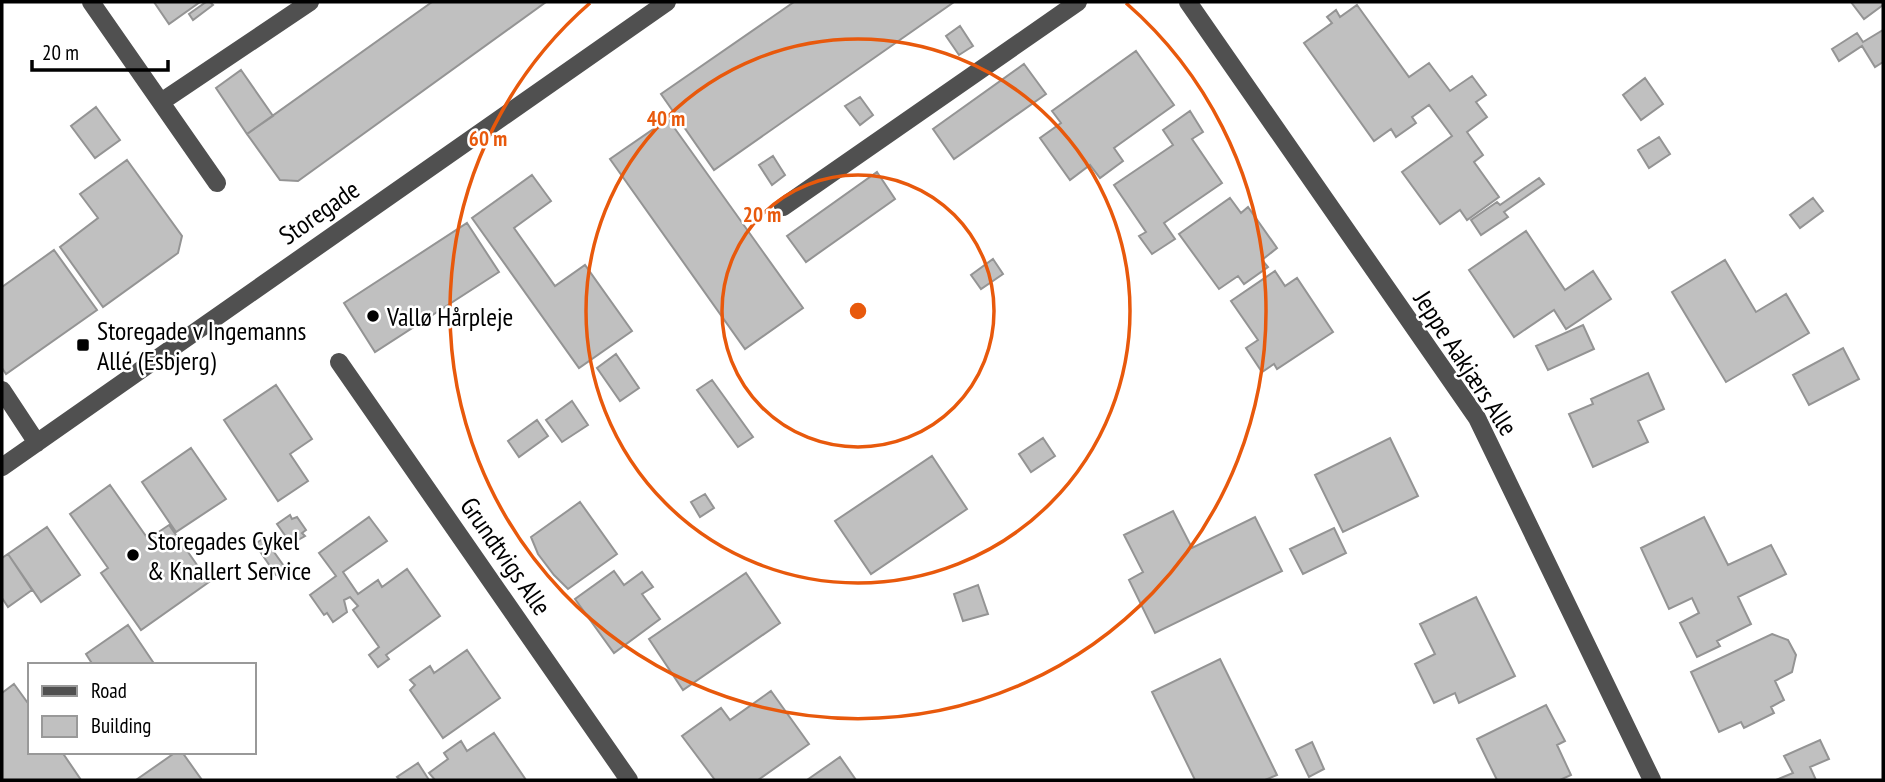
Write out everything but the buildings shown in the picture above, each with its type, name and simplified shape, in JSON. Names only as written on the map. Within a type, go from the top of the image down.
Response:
[{"type":"street","points":[[91,2],[217,183]]},
{"type":"street","points":[[161,102],[310,2]]},
{"type":"street","name":"Storegade","points":[[2,467],[667,2]]},
{"type":"street","points":[[783,207],[1078,2]]},
{"type":"street","name":"Jeppe Aakjærs Alle","points":[[1188,2],[1477,418],[1652,780]]},
{"type":"street","name":"Grundtvigs Alle","points":[[339,362],[629,780]]},
{"type":"street","points":[[2,390],[37,443]]},
{"type":"place","name":"Vallø Hårpleje","points":[[373,316]]},
{"type":"place","name":"Storegade v Ingemanns Allé (Esbjerg)","points":[[83,345]]},
{"type":"place","name":"Storegades Cykel & Knallert Service","points":[[133,555]]}]
